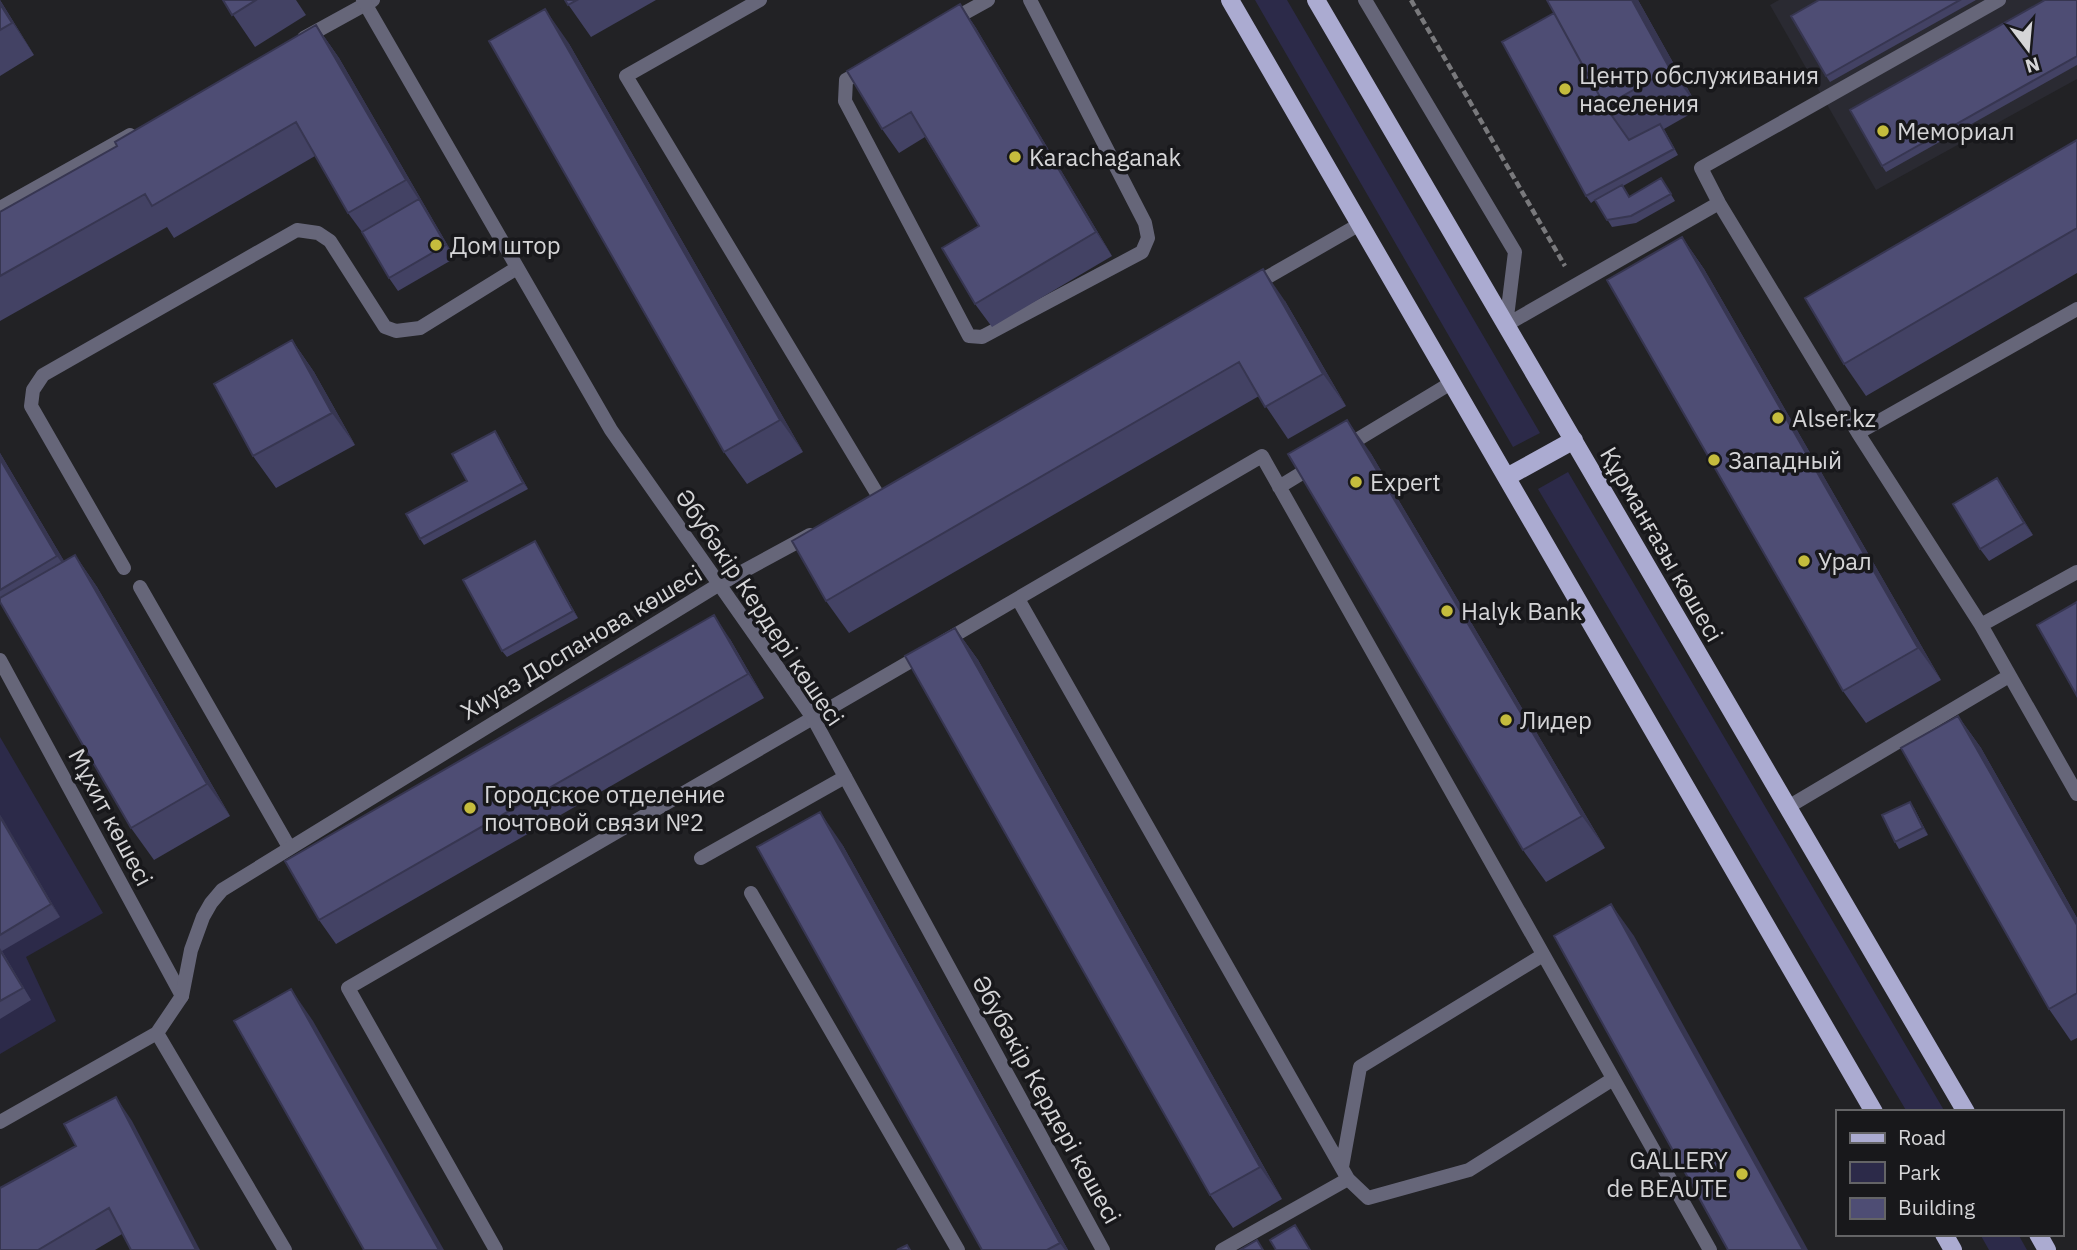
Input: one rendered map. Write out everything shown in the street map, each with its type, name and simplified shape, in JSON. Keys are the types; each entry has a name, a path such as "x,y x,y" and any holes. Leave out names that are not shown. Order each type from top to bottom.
{"main road":[{"path":"1230,0 1873,1110"},
{"name":"Құрманғазы көшесі","path":"1316,0 1965,1110"},
{"path":"1507,477 1574,440"}],"street":[{"path":"760,0 626,76 879,497"},
{"path":"940,27 988,0"},
{"path":"881,60 846,80 845,102 969,336 982,337 1142,252 1148,238 1145,223 1030,0"},
{"path":"1365,0 1515,252 1506,325"},
{"path":"1999,0 1701,168 1719,203 1858,433 1980,625 2077,794"},
{"path":"292,45 367,1"},
{"name":"Әбубәкір Кердері көшесі","path":"367,1 611,430 813,718 1103,1250"},
{"path":"0,208 146,126"},
{"path":"1506,325 1719,203"},
{"path":"1240,292 1360,224"},
{"path":"124,569 31,406 33,390 43,375 297,230 318,233 330,241 385,327 396,331 420,328 517,268"},
{"path":"1858,433 2077,309"},
{"path":"1279,487 1451,383"},
{"path":"496,1250 348,988 1262,457 1710,1250"},
{"name":"Хиуаз Доспанова көшесі","path":"182,996 191,950 203,916 222,890 718,585 822,528"},
{"path":"1980,625 2077,572"},
{"path":"140,587 289,847"},
{"path":"1018,599 1345,1173 1367,1198 1469,1170 1613,1079"},
{"name":"Мұхит көшесі","path":"0,660 182,996"},
{"path":"1788,807 2009,676"},
{"path":"701,858 845,776"},
{"path":"751,893 958,1250"},
{"path":"1222,1250 1345,1173 1360,1067 1543,955"},
{"path":"0,1122 157,1032 182,996"},
{"path":"157,1032 285,1250"}],"path":[{"path":"1411,0 1576,285"}],"shaded area":[{"path":"1779,0 2077,0 2077,79 1876,190 1770,5"}],"green space":[{"path":"1255,0 1287,0 1540,433 1513,447"},
{"path":"1568,472 1944,1110 1906,1110 1538,489"},
{"path":"0,737 103,913 26,957 56,1021 0,1054"},
{"path":"1981,1236 2019,1236 2027,1250 1989,1250"}],"building":[{"path":"223,0 256,0 232,15"},
{"path":"1547,0 1632,0 1670,69 1605,106"},
{"path":"1819,0 1960,0 1826,76 1791,16"},
{"path":"2045,0 2077,0 2077,56 1882,166 1850,110"},
{"path":"0,4 12,23 0,30"},
{"path":"960,4 1096,232 975,304 942,248 979,226 911,112 882,129 847,71"},
{"path":"545,9 780,420 724,452 489,41"},
{"name":"Центр обслуживания наcеления","path":"1554,13 1605,106 1629,140 1660,124 1674,149 1586,196 1502,42"},
{"path":"316,25 406,180 348,213 296,122 152,206 145,194 0,276 0,212 117,146 115,142"},
{"path":"2077,140 2077,228 1844,364 1805,298"},
{"path":"1661,178 1671,194 1631,216 1607,220 1595,200 1622,185 1629,197"},
{"path":"419,199 446,245 389,278 362,232"},
{"path":"1682,237 1918,648 1843,691 1607,280"},
{"path":"1263,269 1323,374 1265,407 1239,362 826,601 792,541"},
{"path":"292,340 332,413 253,456 214,384"},
{"path":"1347,420 1582,816 1523,850 1288,454"},
{"path":"495,431 523,483 420,539 406,514 467,481 452,454"},
{"path":"0,459 57,556 0,590"},
{"path":"1997,478 2024,523 1980,549 1953,504"},
{"path":"535,541 573,611 502,651 463,580"},
{"path":"75,555 207,784 131,828 0,602 0,598"},
{"path":"2077,602 2077,696 2037,625"},
{"path":"714,615 748,674 319,920 285,861"},
{"path":"955,628 1260,1167 1210,1195 905,656"},
{"path":"1958,716 2077,925 2077,993 2049,1009 1901,748"},
{"path":"1910,802 1923,828 1895,842 1882,815"},
{"path":"820,812 1060,1243 1047,1250 982,1250 757,847"},
{"path":"0,817 51,904 0,935"},
{"path":"1611,904 1803,1250 1728,1250 1554,936"},
{"path":"0,950 23,988 0,1001"},
{"path":"291,989 439,1250 364,1250 234,1021"},
{"path":"116,1097 196,1250 131,1250 109,1208 38,1250 0,1250 0,1188 76,1146 64,1124"},
{"path":"1295,1225 1310,1250 1276,1250 1270,1240"},
{"path":"1257,1240 1263,1250 1240,1250"},
{"path":"907,1245 910,1250 897,1250"}],"place":[{"name":"Центр обслуживания наcеления","path":"1565,89"},
{"name":"Мемориал","path":"1883,131"},
{"name":"Karachaganak","path":"1015,157"},
{"name":"Дом штор","path":"436,245"},
{"name":"Alser.kz","path":"1778,418"},
{"name":"Западный","path":"1714,460"},
{"name":"Expert","path":"1356,482"},
{"name":"Урал","path":"1804,561"},
{"name":"Halyk Bank","path":"1447,611"},
{"name":"Лидер","path":"1506,720"},
{"name":"Городское отделение почтовой связи №2","path":"470,808"},
{"name":"GALLERY de BEAUTE","path":"1742,1174"}]}
